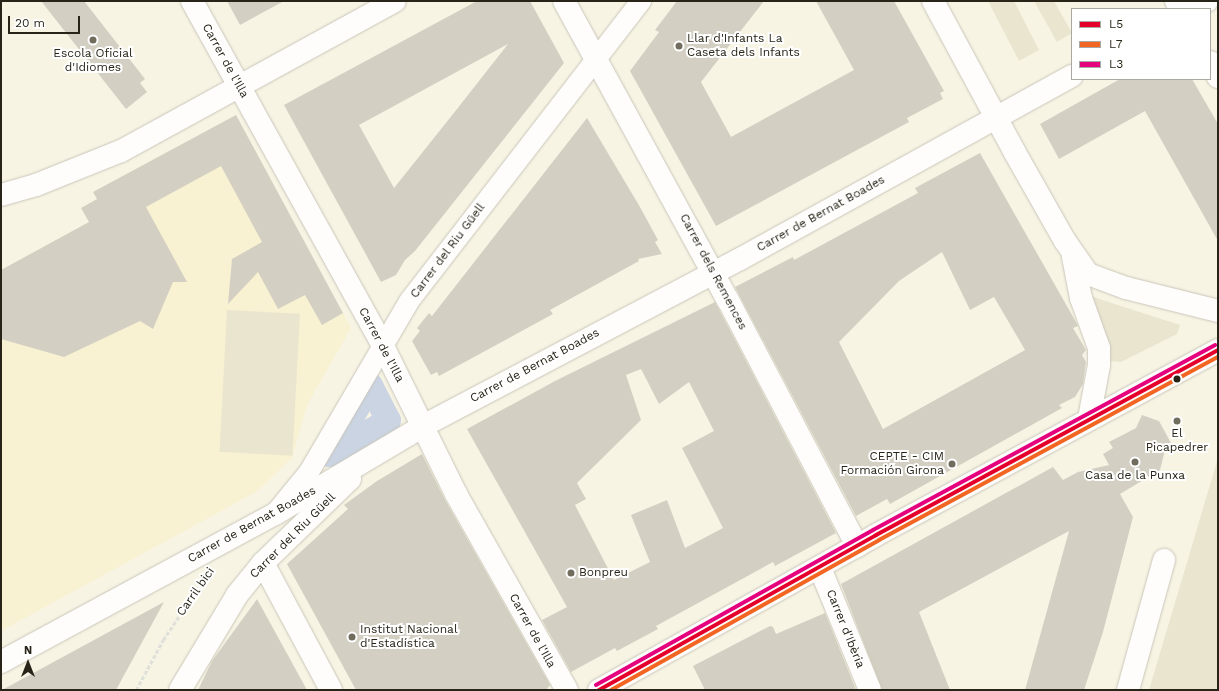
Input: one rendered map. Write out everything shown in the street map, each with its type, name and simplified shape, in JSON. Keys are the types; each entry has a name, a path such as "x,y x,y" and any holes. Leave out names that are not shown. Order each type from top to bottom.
{"street":[{"name":"Carrer de l'Illa","path":"192,1 383,346 456,494 567,690"},
{"path":"1,196 50,180 121,151 395,1"},
{"name":"Carrer dels Remences","path":"564,1 713,272 857,546"},
{"name":"Carrer del Riu Güell","path":"275,514 309,472 410,300 595,58 641,1"},
{"path":"934,1 1071,250 1088,274 1098,280 1218,311"},
{"path":"1195,8 1207,1"},
{"path":"1211,64 1218,77"},
{"name":"Carrer de Bernat Boades","path":"1,662 275,514 423,426 713,272 1071,77"},
{"path":"1071,250 1081,298 1098,348 1098,370 1089,419"},
{"path":"599,690 857,546 1218,350"},
{"name":"Carrer del Riu Güell","path":"180,690 237,595 263,563 378,453"},
{"path":"1128,690 1164,560"},
{"path":"263,563 331,690"},
{"name":"Carrer d'Ibèria","path":"820,568 870,690"}],"path":[{"name":"Carril bici","path":"136,690 163,640 205,578"}],"shaded area":[{"path":"988,1 1014,1 1039,50 1019,61"},
{"path":"1034,1 1054,1 1071,31 1071,34 1057,42"},
{"path":"236,115 351,328 307,405 292,458 256,492 1,631 1,270 89,222 81,208 97,199 93,192"},
{"path":"1093,297 1180,325 1177,334 1121,362 1108,361 1101,321"},
{"path":"227,310 300,314 292,456 220,452"},
{"path":"1218,458 1218,690 1149,690"}],"building":[{"name":"Escola Oficial d'Idiomes","path":"41,1 84,1 145,79 140,83 147,92 126,109"},
{"path":"227,1 284,1 240,25"},
{"path":"477,1 530,1 564,63 415,251 405,260 396,275 381,282 284,105","holes":["508,44 394,188 359,125"]},
{"path":"677,1 764,1 701,82 731,137 854,70 816,1 894,1 944,91 940,93 943,99 907,118 909,122 716,226 630,71 659,32 655,30"},
{"path":"1118,80 1193,80 1218,124 1218,241 1145,111 1059,159 1040,124"},
{"path":"236,115 343,313 322,325 305,295 278,309 258,272 228,304 232,259 262,242 221,166 146,207 187,282 173,282 153,329 140,321 64,357 1,339 1,270 89,222 81,208 97,199 93,192"},
{"path":"587,118 640,207 658,240 655,242 662,254 638,259 639,261 550,310 553,314 439,376 437,372 431,375 412,341 420,331 417,328 429,313 432,316"},
{"path":"980,153 1078,326 1073,328 1086,350 1082,355 1086,362 1083,384 1075,397 1059,405 1062,408 890,504 887,499 856,516 735,287 793,257 794,260 918,193 915,188","holes":["942,252 970,310 994,297 1025,350 883,429 839,342 899,281"]},
{"path":"715,302 836,533 775,566 773,562 656,626 658,629 617,651 615,648 571,672 542,620 567,607 467,429 555,381","holes":["641,369 659,404 689,382 714,431 682,448 723,528 685,548 667,500 631,515 650,562 614,580 575,505 586,499 577,483 641,420 626,375"]},
{"path":"1142,415 1159,421 1171,443 1166,446 1160,470 1120,494 1133,517 1103,632 1084,690 1025,690 1069,531 919,612 950,690 882,690 841,584 1053,467 1063,480 1078,472 1109,465 1103,454 1113,448 1109,442 1136,428"},
{"path":"422,454 445,500 550,685 546,690 356,690 287,564 348,509 344,505 377,481"},
{"path":"257,599 307,690 198,690 212,661"},
{"path":"164,602 116,690 2,690"},
{"path":"825,613 856,690 705,690 693,666 770,626 773,627 776,634"}],"waterway":[{"path":"370,385 388,420 329,454 370,385"}],"transit line":[{"name":"L3","path":"596,685 873,530 1215,345"},
{"name":"L5","path":"599,690 876,535 1218,350"},
{"name":"L7","path":"611,690 879,540 1218,357"}],"place":[{"name":"Escola Oficial d'Idiomes","path":"93,40"},
{"name":"Llar d'Infants La Caseta dels Infants","path":"679,46"},
{"name":"El Picapedrer","path":"1177,421"},
{"name":"Casa de la Punxa","path":"1135,462"},
{"name":"CEPTE - CIM Formación Girona","path":"952,464"},
{"name":"Bonpreu","path":"571,573"},
{"name":"Institut Nacional d'Estadística","path":"352,637"}]}
